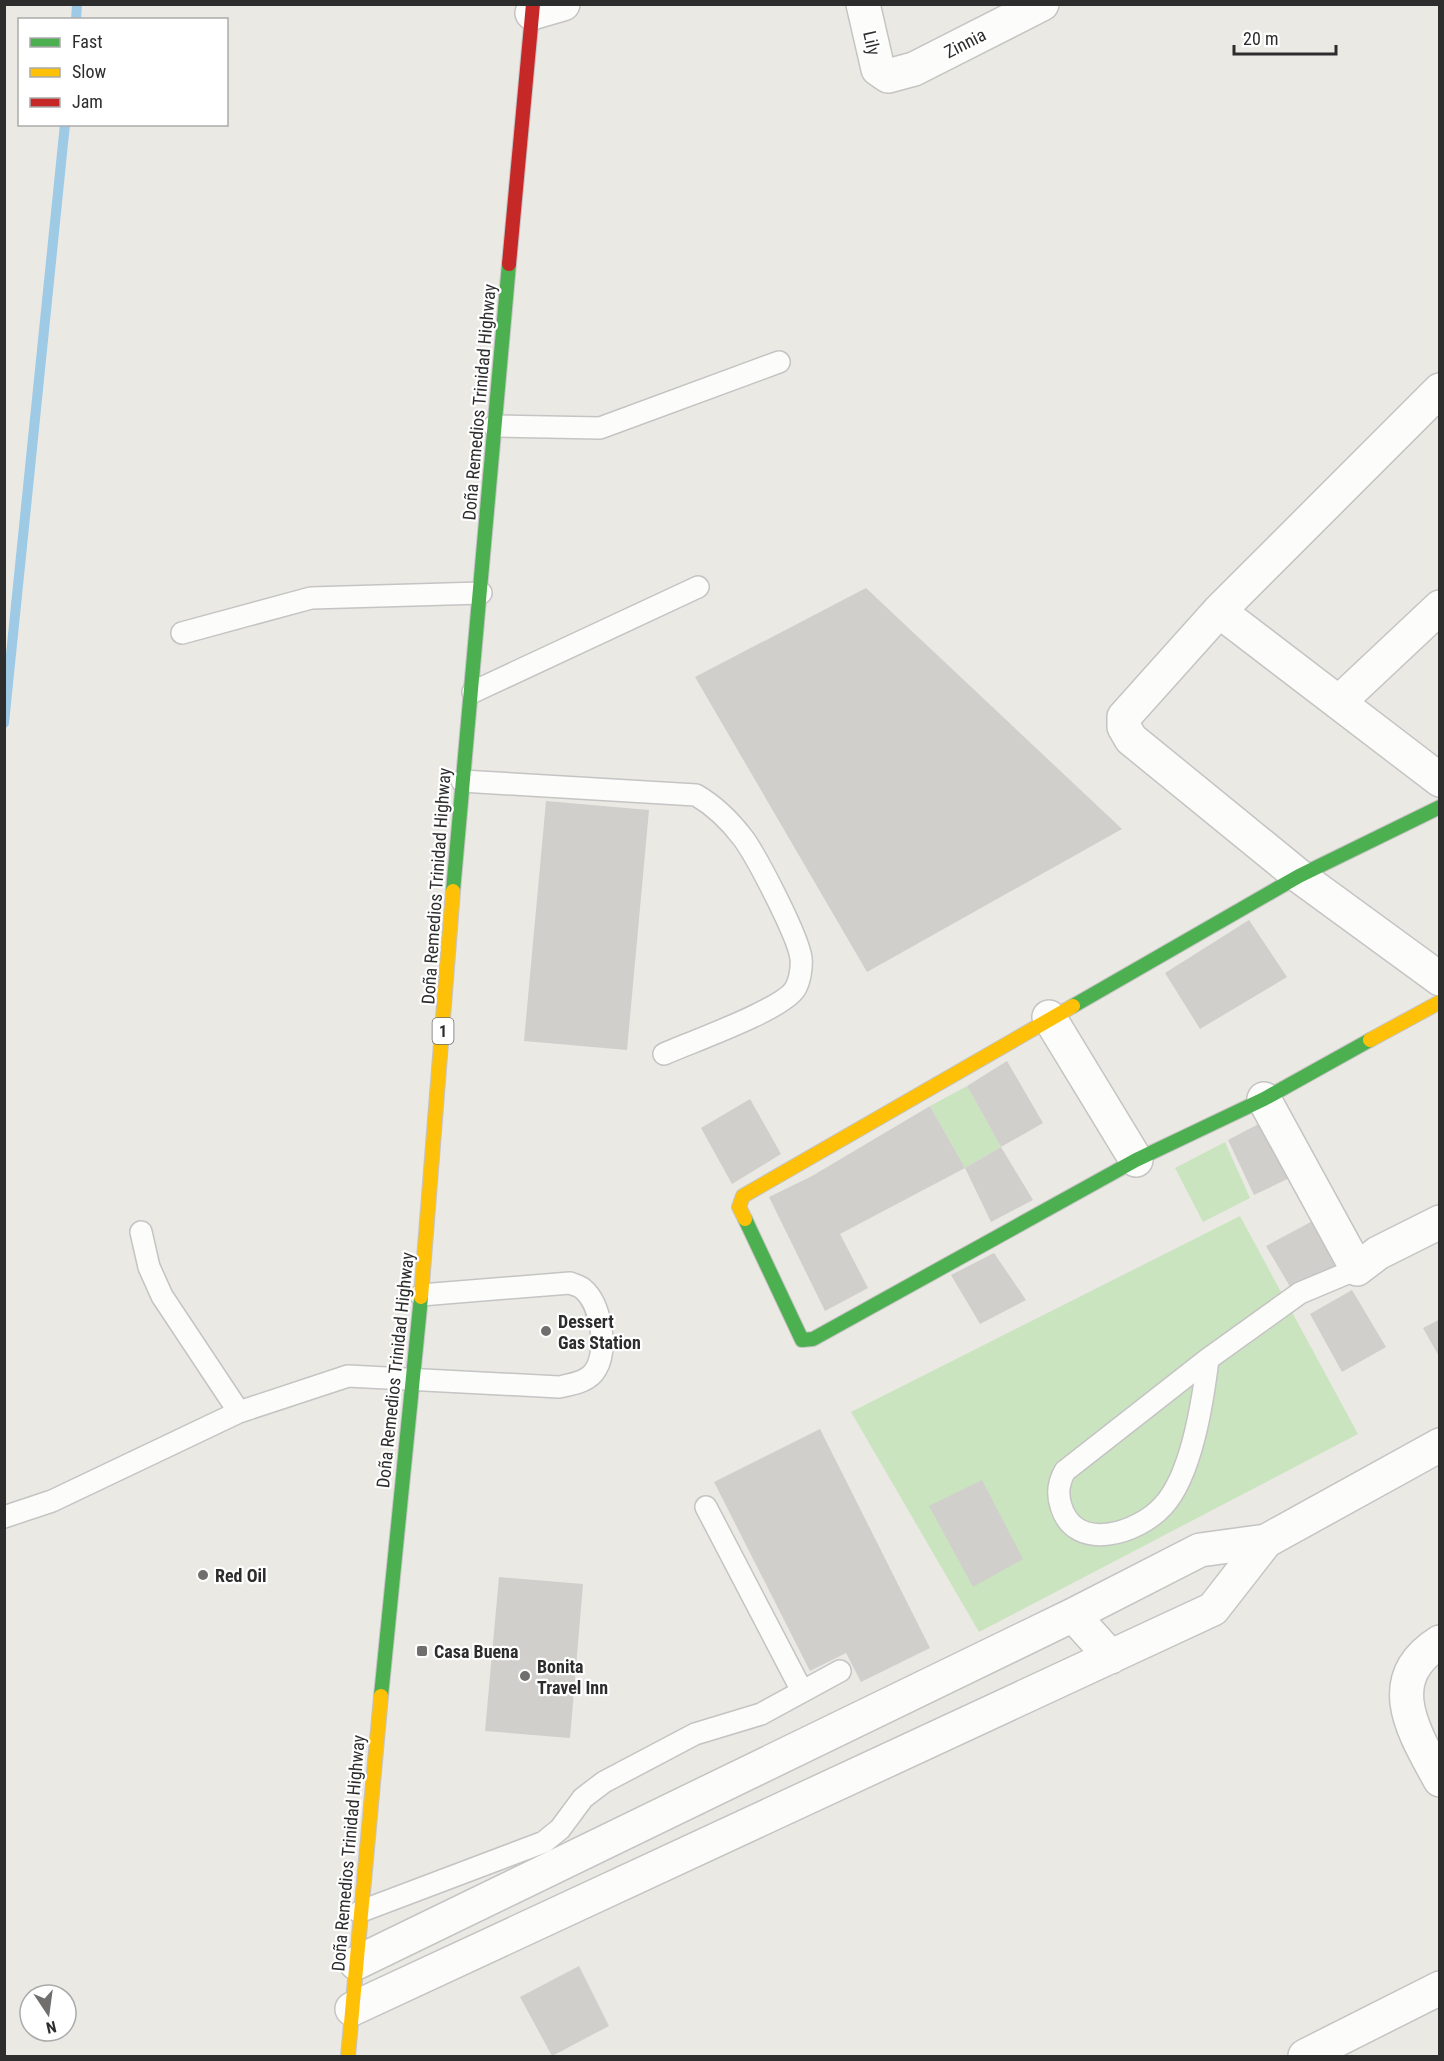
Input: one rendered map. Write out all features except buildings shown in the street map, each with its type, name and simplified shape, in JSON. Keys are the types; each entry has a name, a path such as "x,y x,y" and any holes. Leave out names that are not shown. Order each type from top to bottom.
{"main road":[{"name":"Doña Remedios Trinidad Highway","path":"348,2056 359,1912 421,1295 462,781 473,693 494,426 533,9"},
{"path":"1440,807 1299,876 1049,1017 743,1196 740,1207 742,1215 802,1340 819,1338 1136,1161 1264,1099 1440,1002"}],"street":[{"path":"533,9 563,4"},
{"name":"Lily","path":"863,4 878,69 888,76"},
{"name":"Zinnia","path":"888,76 914,69 1042,4"},
{"path":"1440,390 1219,611 1124,717 1124,727 1131,740 1299,876 1440,979"},
{"path":"1339,702 1440,607"},
{"path":"1219,611 1440,780"},
{"path":"1049,1017 1136,1161"},
{"path":"1264,1099 1357,1269 1378,1253 1440,1222"},
{"path":"356,1963 1073,1615 1200,1550 1266,1541 1440,1445"},
{"path":"352,2009 1213,1609 1266,1541"},
{"path":"1073,1615 1112,1657"},
{"path":"1440,1642 1425,1651 1410,1672 1405,1696 1409,1719 1440,1780"},
{"path":"1305,2056 1440,1988"}],"lane":[{"path":"494,426 600,428 779,362"},
{"path":"473,693 698,587"},
{"path":"182,633 311,598 481,593"},
{"path":"462,781 696,795 722,814 744,839 774,895 801,957 800,976 795,990 770,1008 664,1054"},
{"path":"141,1232 149,1267 162,1296 239,1412"},
{"path":"1208,1359 1205,1383 1186,1463 1163,1506 1141,1523 1117,1533 1101,1536 1083,1532 1071,1524 1064,1516 1058,1496 1059,1486 1065,1472 1208,1359 1300,1293 1357,1269"},
{"path":"4,1517 52,1501 239,1412 348,1376 559,1387 581,1382 596,1371 602,1354 598,1316 591,1299 582,1288 570,1283 421,1295"},
{"path":"706,1507 802,1691"},
{"path":"359,1912 544,1842 560,1829 583,1798 604,1782 695,1734 760,1714 840,1671"}],"green space":[{"path":"967,1086 1001,1147 965,1168 930,1106"},
{"path":"1225,1142 1250,1198 1203,1222 1175,1168"},
{"path":"1240,1216 1358,1434 979,1632 851,1412"}],"waterway":[{"path":"76,18 77,4"},
{"path":"4,723 65,126"}],"traffic: fast":[{"path":"453,891 509,264"},
{"path":"1073,1006 1299,876 1440,807"},
{"path":"745,1219 802,1340 813,1339 1136,1160 1264,1099 1370,1040"},
{"path":"381,1696 421,1297"}],"traffic: slow":[{"path":"421,1297 453,891"},
{"path":"1370,1040 1440,1002"},
{"path":"745,1219 739,1207 743,1196 1073,1006"},
{"path":"348,2056 381,1696"}],"traffic: jam":[{"path":"509,264 533,4"}],"place":[{"name":"Dessert Gas Station","path":"546,1331"},
{"name":"Red Oil","path":"203,1575"},
{"name":"Casa Buena","path":"422,1651"},
{"name":"Bonita Travel Inn","path":"525,1676"}]}
